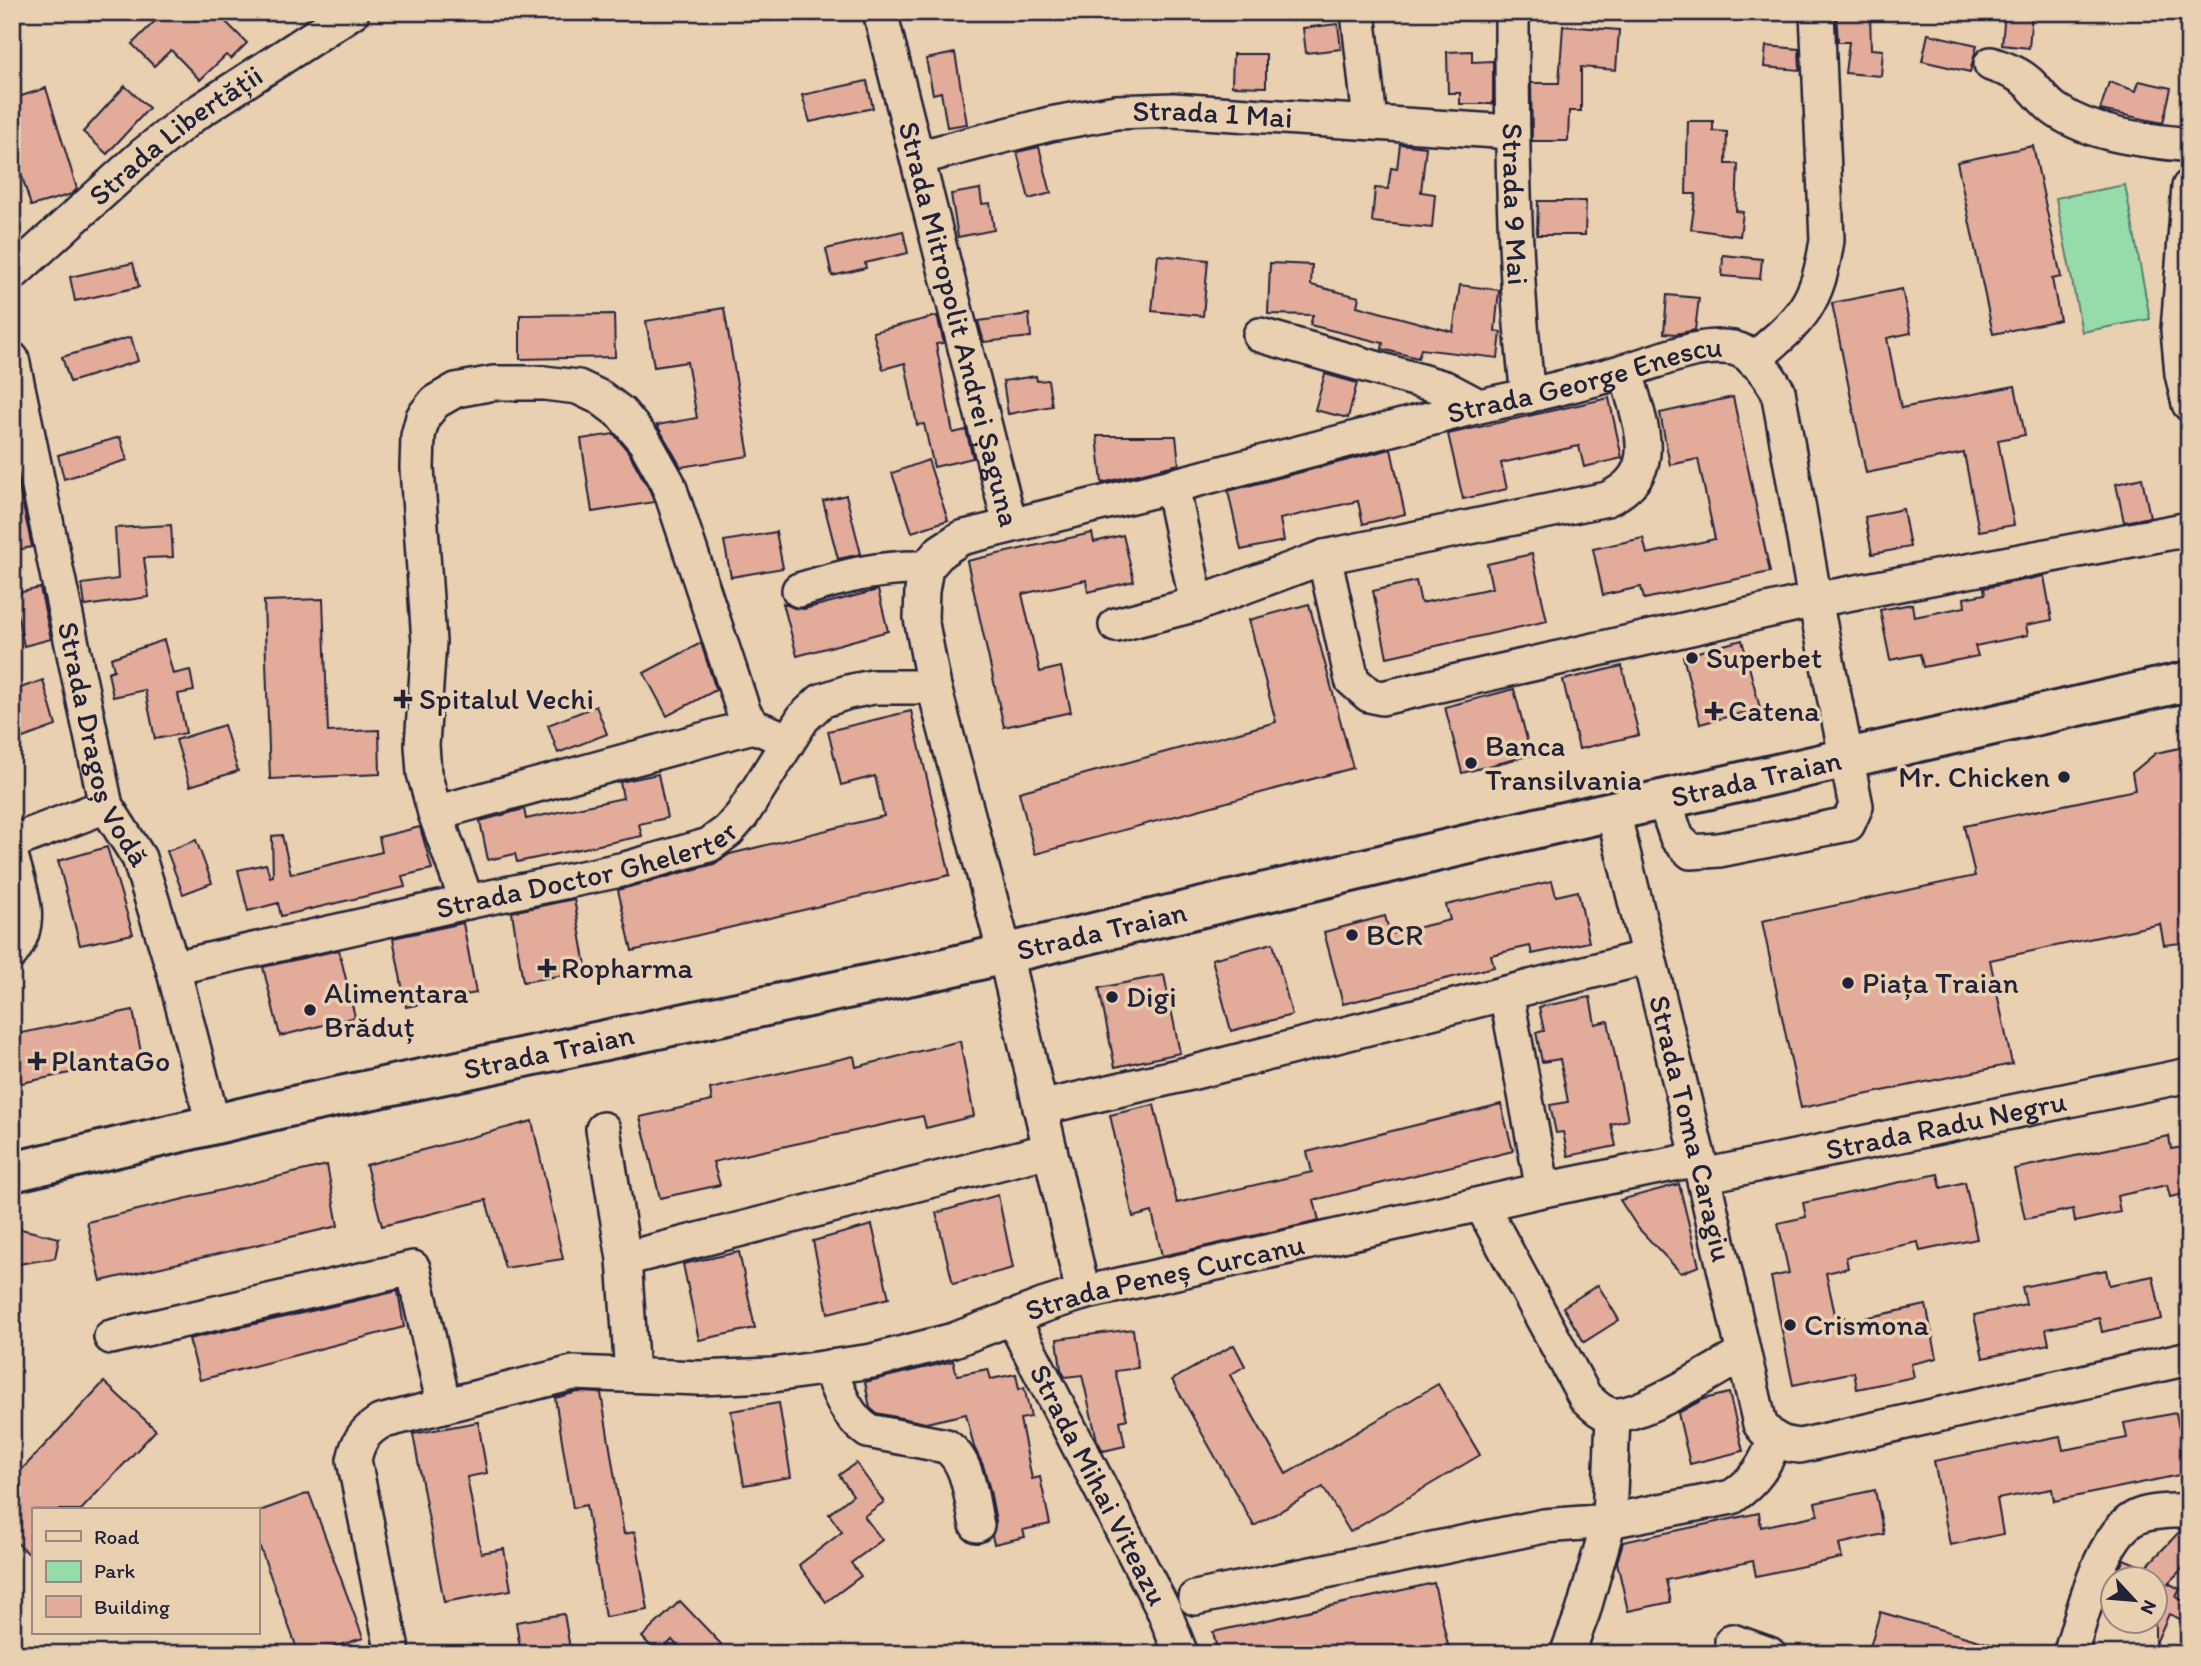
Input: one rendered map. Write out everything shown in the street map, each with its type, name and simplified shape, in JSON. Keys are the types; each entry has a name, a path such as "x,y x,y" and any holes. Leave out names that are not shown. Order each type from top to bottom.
{"main road":[{"name":"Strada Traian","path":"12,1172 213,1124 1005,954 2189,681"}],"street":[{"name":"Strada Libertății","path":"12,274 142,156 192,116 352,12"},
{"name":"Strada Mitropolit Andrei Șaguna","path":"880,12 1010,525 961,538 941,551 926,568"},
{"path":"1358,12 1370,121"},
{"name":"Strada 9 Mai","path":"1512,12 1512,132 1520,333 1528,396"},
{"path":"1754,360 1801,316 1816,292 1823,268 1827,240 1817,12"},
{"path":"1991,64 2013,72 2028,82 2055,110 2071,119 2096,129 2189,145"},
{"name":"Strada 1 Mai","path":"918,158 1050,124 1116,112 1173,110 1512,132"},
{"path":"2189,187 2182,374 2189,404"},
{"path":"1260,335 1445,388 1479,406"},
{"name":"Strada George Enescu","path":"1010,525 1626,371 1674,355 1716,347 1736,349 1754,360 1767,373 1778,391 1815,600 1856,806 1848,824 1719,850 1691,852 1677,838 1664,800"},
{"name":"Strada Dragoș Vodă","path":"12,359 106,806 139,858 173,968 213,1124"},
{"path":"1116,625 1197,604 1324,558 1607,499 1624,492 1642,467 1644,448 1626,371"},
{"path":"467,902 435,813 424,773 422,745 429,642 417,468 418,436 423,417 435,402 456,390 494,383 544,383 578,387 601,398 621,413 645,442 668,483 744,713 753,726 788,740"},
{"path":"1172,486 1197,604"},
{"path":"1324,558 1352,680 1369,695 1382,698 1815,600 2189,529"},
{"path":"799,590 860,572 894,567 926,568 921,618 934,687 1005,954 1083,1293"},
{"name":"Strada Doctor Ghelerter","path":"173,968 625,869 709,845 728,831 741,815 803,718 821,701 873,687 934,687"},
{"path":"435,813 753,726"},
{"path":"12,842 106,806"},
{"name":"Strada Toma Caragiu","path":"1613,812 1760,1424 1774,1440"},
{"path":"12,859 27,917 24,934 12,952"},
{"path":"1040,1108 1191,1073 1648,957"},
{"path":"1506,993 1543,1190"},
{"name":"Strada Radu Negru","path":"1700,1168 2189,1075"},
{"path":"603,1129 624,1259 632,1375"},
{"path":"624,1259 1050,1150"},
{"name":"Strada Peneș Curcanu","path":"393,1654 354,1460 358,1444 366,1431 380,1422 573,1373 699,1378 773,1375 872,1361 954,1340 1083,1293 1543,1190 1700,1168"},
{"path":"1481,1204 1585,1397 1598,1410 1613,1415 1648,1406 1743,1354"},
{"path":"111,1337 413,1268 444,1406"},
{"name":"Strada Mihai Viteazu","path":"1012,1317 1164,1611 1181,1654"},
{"path":"1195,1598 1544,1525 1609,1521 1732,1497 1748,1487 1760,1472 1774,1440 1800,1446 2189,1358"},
{"path":"828,1367 841,1398 858,1424 868,1431 946,1446 953,1451 965,1471 977,1525"},
{"path":"1567,1654 1583,1612 1609,1521 1613,1415"},
{"path":"2070,1654 2100,1563 2111,1541 2125,1524 2136,1516 2189,1510"},
{"path":"1732,1641 1769,1654"}],"green space":[{"path":"2125,185 2150,319 2082,332 2056,198"}],"building":[{"path":"164,12 216,12 247,43 231,59 226,55 200,80 171,50 154,66 132,44"},
{"path":"1836,12 1870,12 1871,49 1883,50 1881,76 1845,73 1849,42 1838,42"},
{"path":"2005,12 2032,12 2029,48 2002,45"},
{"path":"1338,24 1341,49 1306,53 1303,28"},
{"path":"1563,26 1619,30 1616,70 1581,67 1581,111 1569,111 1568,141 1532,141 1531,83 1559,83"},
{"path":"1928,34 1977,45 1970,72 1922,61"},
{"path":"1766,46 1799,49 1800,70 1764,67"},
{"path":"1472,51 1472,62 1493,61 1493,104 1460,104 1460,93 1448,93 1447,52"},
{"path":"955,53 967,124 947,127 941,92 933,94 926,59"},
{"path":"1233,54 1266,54 1266,87 1232,86"},
{"path":"867,81 873,108 810,122 802,95"},
{"path":"2139,81 2171,88 2163,123 2100,110 2109,82 2136,91"},
{"path":"125,86 149,108 107,154 83,132"},
{"path":"46,88 77,189 72,194 31,206 12,143 12,99"},
{"path":"1688,121 1713,121 1713,131 1727,132 1726,164 1738,164 1736,211 1743,212 1740,236 1691,229 1696,194 1686,194"},
{"path":"1400,144 1426,147 1421,192 1435,194 1432,228 1372,222 1375,188 1388,189 1391,168 1397,169"},
{"path":"2033,146 2061,277 2052,279 2060,320 1993,334 1957,162"},
{"path":"1039,147 1051,193 1029,199 1017,152"},
{"path":"980,189 982,204 990,203 994,230 958,237 951,194"},
{"path":"1538,201 1586,201 1585,235 1537,235"},
{"path":"903,231 908,253 865,263 866,268 832,276 826,249"},
{"path":"1158,255 1208,260 1203,316 1152,311"},
{"path":"1723,255 1762,259 1760,279 1722,276"},
{"path":"133,263 139,287 75,301 70,277"},
{"path":"1270,263 1312,265 1311,285 1359,297 1357,306 1453,332 1460,285 1499,290 1495,331 1501,332 1498,358 1421,349 1418,358 1382,349 1383,343 1310,325 1313,315 1268,314"},
{"path":"1902,289 1911,333 1887,338 1901,408 2015,386 2025,435 1998,440 2014,525 1979,531 1964,453 1866,473 1832,303"},
{"path":"1667,295 1699,298 1695,330 1676,334 1664,333"},
{"path":"724,308 749,456 681,467 657,425 697,418 687,362 654,367 646,321"},
{"path":"614,314 615,357 520,359 520,315"},
{"path":"1029,314 1031,337 984,342 978,321"},
{"path":"937,316 944,343 936,344 953,433 966,430 973,458 934,467 924,424 917,425 905,363 883,369 873,332"},
{"path":"131,337 138,361 70,382 62,357"},
{"path":"1325,374 1357,383 1348,418 1315,410"},
{"path":"1036,376 1037,381 1048,380 1052,406 1008,414 1003,381"},
{"path":"1733,397 1770,572 1644,599 1641,587 1603,595 1593,549 1643,538 1647,554 1715,539 1698,459 1670,465 1660,413"},
{"path":"1609,398 1622,458 1584,467 1579,446 1501,463 1507,489 1463,499 1448,434"},
{"path":"614,434 629,453 654,502 592,512 581,439"},
{"path":"1097,436 1176,436 1179,464 1102,483"},
{"path":"120,437 127,460 64,479 58,455"},
{"path":"1391,449 1405,514 1363,524 1358,501 1280,519 1284,541 1241,550 1228,491"},
{"path":"928,460 948,520 912,532 892,473"},
{"path":"2142,478 2150,517 2124,522 2116,484"},
{"path":"18,483 32,547 12,551 12,484"},
{"path":"846,495 861,554 838,559 823,501"},
{"path":"1903,509 1910,547 1872,554 1865,517"},
{"path":"171,525 173,557 144,558 149,597 85,606 82,584 118,579 115,528"},
{"path":"776,532 783,568 731,577 724,541"},
{"path":"1092,533 1094,542 1123,535 1134,581 1088,592 1086,580 1022,594 1040,672 1061,667 1071,712 1004,727 967,561"},
{"path":"1532,554 1547,621 1387,657 1373,591 1416,581 1421,603 1492,588 1487,564"},
{"path":"2044,576 2052,620 2026,625 2028,635 1975,646 1978,656 1923,667 1920,654 1890,660 1880,610 1912,604 1914,617 1965,607 1964,598 1985,594 1984,588"},
{"path":"40,588 51,639 24,646 13,594"},
{"path":"878,590 888,631 797,656 783,603 804,609"},
{"path":"323,599 328,732 379,730 380,774 270,779 264,601"},
{"path":"1309,604 1353,768 1035,854 1019,792 1276,722 1249,620"},
{"path":"164,640 173,674 190,670 194,691 178,694 186,733 155,739 145,690 113,697 108,672 114,670 111,658"},
{"path":"1742,640 1760,708 1700,724 1683,656"},
{"path":"701,643 716,690 667,716 644,673"},
{"path":"1622,666 1639,735 1579,749 1563,680"},
{"path":"43,680 56,726 12,742 12,691"},
{"path":"1514,689 1531,755 1462,773 1445,707"},
{"path":"596,706 607,734 558,753 548,725"},
{"path":"911,711 950,875 632,951 618,890 714,864 730,854 884,816 875,776 841,785 828,731"},
{"path":"224,725 238,771 190,786 176,740"},
{"path":"2189,746 2189,942 2164,945 2160,924 1990,960 2012,1064 1801,1108 1762,921 1975,876 1964,826 2135,790 2132,773 2156,753"},
{"path":"658,774 667,818 639,824 642,836 517,862 515,854 488,860 480,821 524,809 526,819 623,798 620,782"},
{"path":"420,827 432,869 402,876 405,887 281,916 278,903 248,911 238,870 266,864 270,877 273,876 272,836 282,835 291,874 382,852 379,837"},
{"path":"196,840 212,883 183,894 167,851"},
{"path":"107,847 133,934 80,945 58,861"},
{"path":"1552,881 1556,896 1578,891 1589,942 1532,954 1530,946 1491,955 1494,967 1343,1004 1324,932 1385,916 1390,934 1450,920 1446,905"},
{"path":"574,899 587,971 523,982 512,912"},
{"path":"463,923 476,993 406,1007 393,938"},
{"path":"1273,943 1292,1015 1231,1031 1212,959"},
{"path":"339,950 355,1017 280,1036 263,967"},
{"path":"1164,975 1180,1053 1115,1067 1099,988"},
{"path":"1590,997 1595,1024 1608,1021 1628,1120 1611,1124 1616,1146 1568,1156 1563,1132 1556,1133 1550,1105 1568,1102 1560,1059 1542,1062 1536,1032 1544,1031 1539,1007"},
{"path":"133,1010 142,1058 12,1085 12,1035"},
{"path":"960,1041 974,1116 926,1128 923,1116 713,1162 720,1185 660,1198 640,1117 712,1101 710,1089 854,1056 856,1067"},
{"path":"1501,1104 1513,1151 1314,1200 1319,1221 1162,1256 1152,1212 1133,1217 1110,1115 1154,1105 1177,1203 1312,1172 1307,1152"},
{"path":"532,1121 563,1259 505,1268 486,1200 382,1226 366,1165"},
{"path":"2169,1136 2171,1149 2189,1146 2189,1193 2170,1197 2167,1185 2117,1196 2120,1212 2075,1222 2073,1209 2025,1219 2014,1169"},
{"path":"327,1165 338,1226 101,1281 87,1222"},
{"path":"1938,1174 1941,1188 1965,1182 1977,1239 1920,1251 1918,1242 1846,1257 1848,1268 1826,1273 1836,1319 1845,1317 1846,1322 1926,1305 1937,1358 1911,1364 1914,1377 1857,1389 1854,1372 1793,1385 1771,1277 1789,1273 1778,1223 1806,1217 1803,1203"},
{"path":"1679,1184 1699,1266 1681,1273 1638,1228 1620,1200"},
{"path":"998,1195 1013,1268 953,1284 936,1213"},
{"path":"872,1225 889,1298 828,1313 813,1241"},
{"path":"12,1227 59,1238 55,1258 12,1265"},
{"path":"739,1252 755,1328 699,1340 683,1264"},
{"path":"2106,1270 2109,1285 2153,1276 2162,1319 2102,1332 2099,1318 2046,1329 2049,1344 1983,1358 1974,1315 2026,1304 2022,1287"},
{"path":"1598,1285 1619,1320 1584,1342 1563,1307"},
{"path":"398,1291 404,1327 200,1380 189,1339"},
{"path":"1133,1329 1138,1368 1115,1371 1127,1419 1120,1421 1125,1446 1103,1451 1097,1440 1082,1375 1065,1377 1061,1369 1057,1339"},
{"path":"1234,1345 1245,1366 1230,1375 1286,1474 1438,1384 1480,1455 1350,1532 1323,1487 1254,1526 1172,1380"},
{"path":"953,1361 957,1375 988,1369 991,1379 1016,1374 1019,1389 1024,1387 1031,1417 1020,1419 1032,1479 1040,1477 1050,1524 1023,1530 1025,1537 994,1544 992,1536 996,1521 990,1490 983,1465 974,1447 966,1414 926,1423 876,1413 870,1408 865,1382"},
{"path":"104,1382 156,1430 83,1508 32,1508 32,1557 12,1538 12,1480"},
{"path":"578,1392 601,1393 624,1534 635,1532 648,1610 605,1617 586,1505 573,1508 555,1398"},
{"path":"1729,1393 1743,1451 1690,1464 1678,1413 1704,1399"},
{"path":"779,1403 791,1477 744,1485 731,1411"},
{"path":"2176,1413 2179,1429 2189,1427 2189,1473 2054,1501 2052,1489 1997,1499 2003,1534 1950,1545 1934,1461 2060,1436 2063,1450 2127,1438 2124,1423"},
{"path":"478,1422 487,1473 467,1477 481,1553 504,1549 511,1590 444,1602 413,1434"},
{"path":"856,1463 884,1502 864,1516 882,1540 851,1563 861,1576 826,1602 799,1565 842,1532 829,1514 853,1495 839,1475"},
{"path":"1875,1490 1884,1534 1839,1544 1842,1558 1756,1576 1753,1561 1666,1580 1671,1602 1628,1611 1617,1562 1623,1542 1759,1513 1761,1527 1818,1515 1815,1503"},
{"path":"309,1493 363,1638 311,1654 299,1654 259,1544 259,1511"},
{"path":"2189,1529 2189,1562 2170,1581 2170,1564 2149,1564 2181,1530"},
{"path":"2124,1559 2136,1564 2122,1564"},
{"path":"1434,1583 1450,1654 1406,1654 1404,1644 1360,1654 1338,1654 1336,1647 1307,1654 1218,1654 1213,1632"},
{"path":"2170,1584 2180,1589 2176,1597 2189,1604 2189,1623 2170,1614"},
{"path":"680,1601 721,1644 712,1654 685,1654 672,1640 658,1654 642,1637"},
{"path":"1880,1612 2004,1648 2003,1654 1868,1654"},
{"path":"564,1614 571,1654 521,1654 516,1622"}],"place":[{"name":"Superbet","path":"1692,658"},
{"name":"Spitalul Vechi","path":"403,699"},
{"name":"Catena","path":"1714,711"},
{"name":"Banca Transilvania","path":"1471,763"},
{"name":"Mr. Chicken","path":"2064,777"},
{"name":"BCR","path":"1352,935"},
{"name":"Ropharma","path":"547,968"},
{"name":"Piața Traian","path":"1848,983"},
{"name":"Digi","path":"1112,997"},
{"name":"Alimentara Brăduț","path":"310,1010"},
{"name":"PlantaGo","path":"37,1061"},
{"name":"Crismona","path":"1790,1325"}]}
